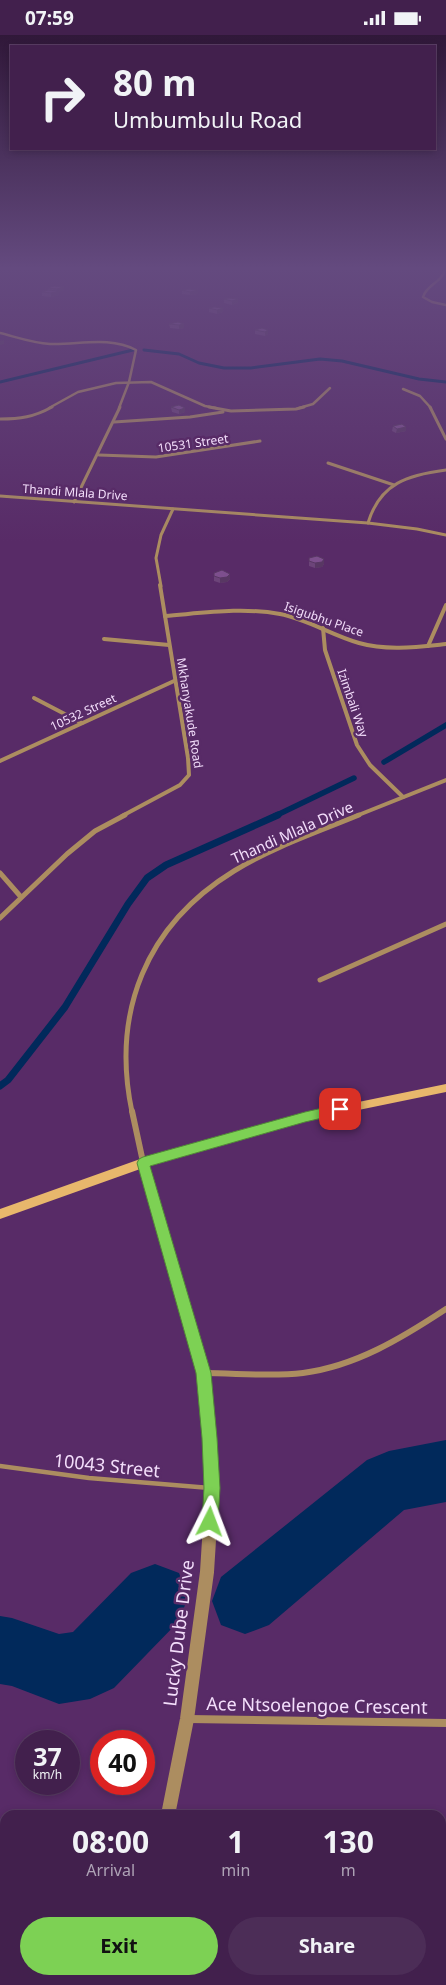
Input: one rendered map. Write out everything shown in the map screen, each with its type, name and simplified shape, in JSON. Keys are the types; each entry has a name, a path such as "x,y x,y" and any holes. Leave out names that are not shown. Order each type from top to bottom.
{"main road":[{"path":"0,1214 143,1163 305,1117 446,1088"}],"street":[{"path":"74,502 114,422 135,360"},
{"path":"0,419 29,418 44,412 78,392 108,384 146,381 156,383 205,406 231,411"},
{"path":"114,422 190,417 231,411 296,409 313,404 330,388"},
{"path":"403,389 424,397 446,439"},
{"name":"10531 Street","path":"99,455 156,457 260,441"},
{"path":"328,463 394,485"},
{"path":"368,523 373,503 384,490 416,475 446,469"},
{"name":"Thandi Mlala Drive","path":"0,496 368,523 417,529 446,535"},
{"name":"Mkhanyakude Road","path":"0,918 95,831 187,779 190,775 156,558 160,535 173,509"},
{"path":"428,646 446,605"},
{"name":"Isigubhu Place","path":"165,616 267,612 297,618 358,643 376,647 388,648 446,644"},
{"name":"Izimbali Way","path":"324,628 325,649 357,745 370,765 402,797"},
{"path":"104,639 169,645"},
{"name":"10532 Street","path":"0,761 174,681"},
{"path":"34,698 82,723"},
{"name":"Thandi Mlala Drive","path":"143,1163 128,1089 125,1050 131,1006 138,979 170,924 190,903 233,871 267,853 446,780"},
{"path":"0,873 22,897"},
{"path":"320,981 446,924"},
{"name":"Lucky Dube Drive","path":"143,1163 203,1373 210,1438 212,1488 207,1572 186,1719 169,1810"},
{"path":"203,1373 319,1371 383,1348 412,1332 446,1309"},
{"name":"Ace Ntsoelengoe Crescent","path":"186,1719 446,1723"}],"lane":[{"name":"10043 Street","path":"0,1466 89,1478 212,1488"}],"building":[{"path":"179,405 185,408 179,410 171,407"},
{"path":"402,424 406,427 397,429 393,426"},
{"path":"317,556 324,559 322,562 315,563 309,561 309,558"},
{"path":"222,570 230,574 227,577 220,578 214,576 214,573"}],"waterway":[{"path":"0,382 91,360"},
{"path":"192,360 224,368 251,368 312,360"},
{"path":"331,360 419,379 446,382"},
{"path":"384,762 446,725"},
{"path":"275,816 354,778"},
{"path":"0,1086 8,1080 65,1007 128,904 147,878 166,865 278,815"},
{"path":"245,1601 389,1482 446,1471"},
{"path":"0,1650 12,1652 59,1669 90,1664 155,1597"}],"route":[{"path":"210,1522 212,1488 210,1438 203,1373 143,1163 305,1117 340,1109"}]}
